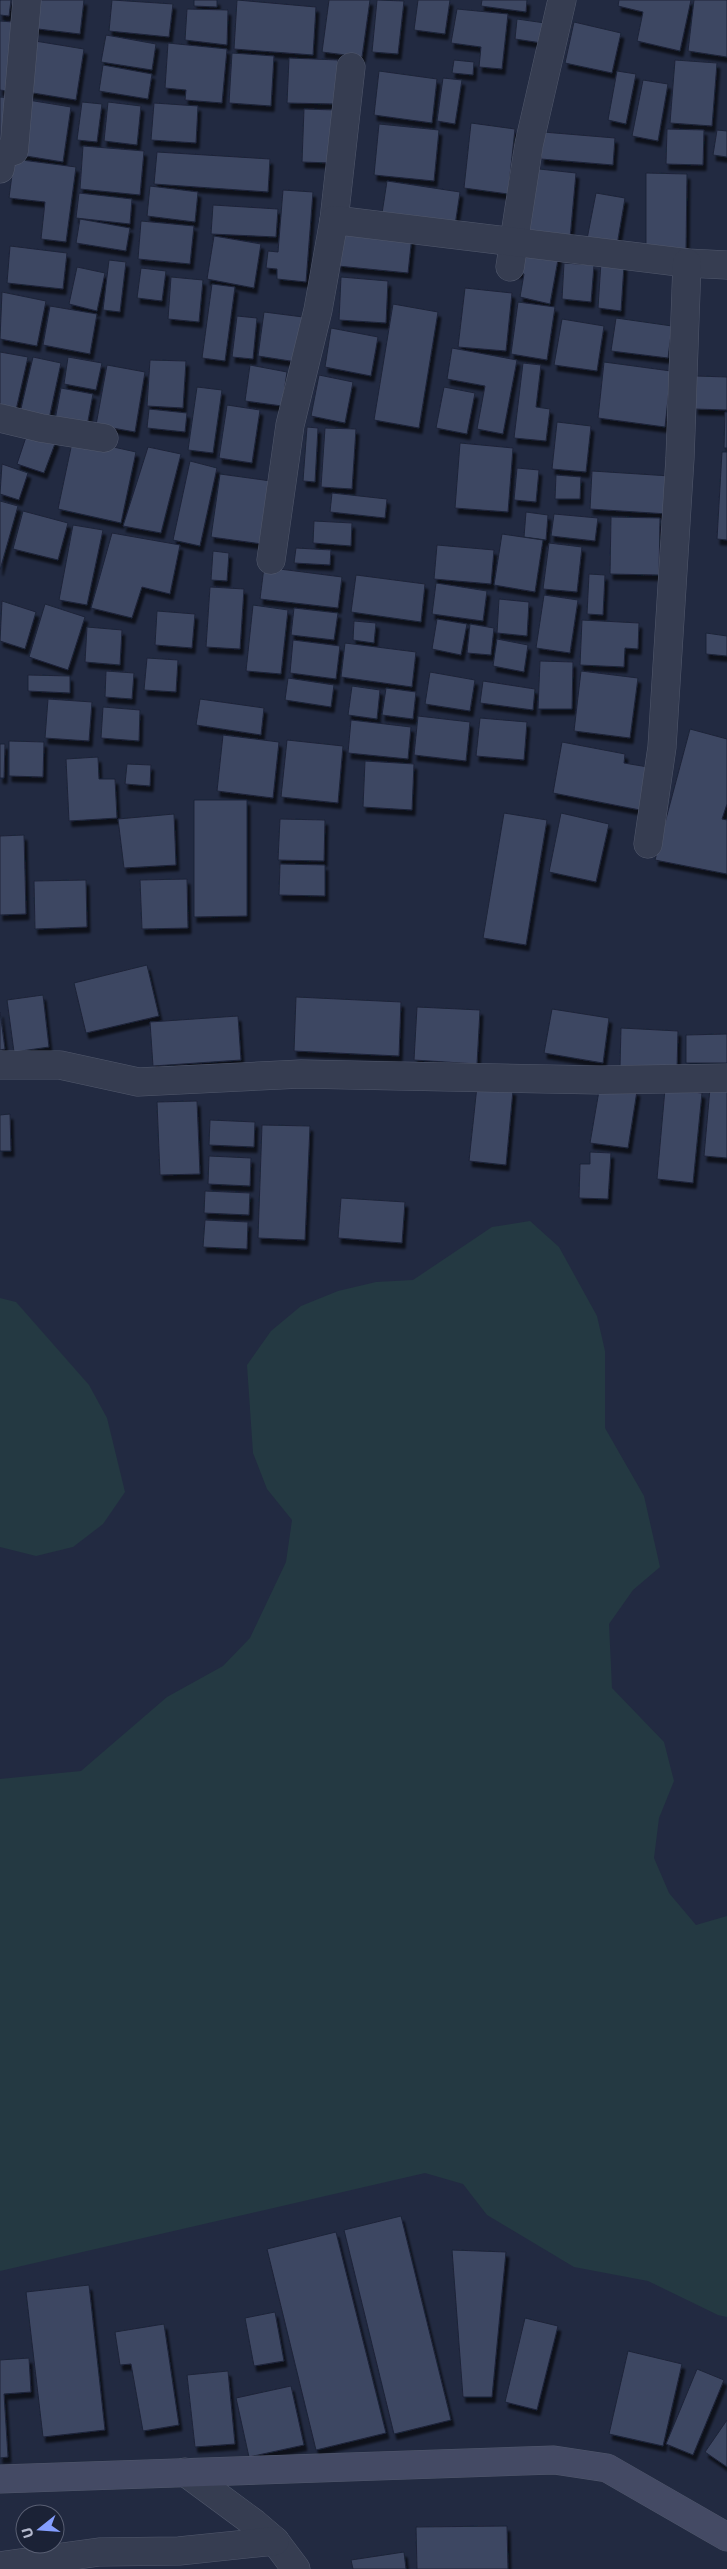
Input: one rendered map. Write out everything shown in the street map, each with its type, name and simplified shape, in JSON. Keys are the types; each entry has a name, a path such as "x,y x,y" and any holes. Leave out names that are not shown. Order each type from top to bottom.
{"main road":[{"path":"0,2478 554,2460 607,2468 727,2537"}],"street":[{"path":"0,169 3,153 14,151 27,0"},
{"path":"512,254 529,144 562,0"},
{"path":"271,560 290,425 318,310 334,220 351,67"},
{"path":"334,220 512,254 727,265"},
{"path":"648,844 662,746 680,458 687,263"},
{"path":"0,418 41,428 104,438"},
{"path":"0,1065 60,1065 138,1082 301,1074 600,1080 727,1078"},
{"path":"184,2472 254,2523 275,2541 296,2569"},
{"path":"0,2566 99,2552 179,2551 275,2541"}],"shaded area":[{"path":"530,1221 559,1247 597,1316 605,1351 605,1428 644,1496 660,1567 633,1590 609,1624 612,1688 664,1742 674,1781 659,1818 654,1858 669,1893 696,1925 727,1916 727,2317 718,2315 648,2281 574,2267 487,2215 463,2184 425,2173 0,2271 0,1779 81,1771 167,1697 223,1666 250,1638 286,1562 292,1520 267,1489 253,1453 247,1365 271,1331 301,1306 338,1291 376,1282 413,1280 492,1227"},
{"path":"0,1298 16,1302 89,1385 107,1418 125,1492 103,1524 73,1547 36,1556 0,1547"}],"building":[{"path":"0,0 11,0 9,16 0,15"},
{"path":"33,0 84,0 80,34 30,28"},
{"path":"112,0 173,4 169,37 109,31"},
{"path":"194,0 217,0 217,7 194,6"},
{"path":"237,0 316,7 313,55 234,49"},
{"path":"329,0 370,0 362,57 322,52"},
{"path":"377,0 404,1 398,54 372,52"},
{"path":"418,0 450,0 445,34 414,30"},
{"path":"482,0 527,0 526,12 481,6"},
{"path":"619,0 691,0 680,51 637,41 643,12 618,6"},
{"path":"694,0 727,0 727,57 688,51"},
{"path":"187,9 228,10 227,45 185,40"},
{"path":"457,9 508,14 502,69 479,67 481,47 451,43"},
{"path":"517,19 545,23 542,43 515,39"},
{"path":"0,21 13,22 7,91 0,90"},
{"path":"574,22 621,33 612,73 565,63"},
{"path":"106,35 156,44 152,70 101,62"},
{"path":"35,41 84,49 76,100 27,92"},
{"path":"168,43 227,49 222,103 185,100 186,90 165,88"},
{"path":"232,53 274,56 271,106 229,103"},
{"path":"289,58 338,60 336,104 287,103"},
{"path":"454,60 474,62 473,75 452,73"},
{"path":"675,60 717,63 712,126 670,123"},
{"path":"103,65 152,74 148,99 99,91"},
{"path":"379,71 437,79 432,123 374,115"},
{"path":"617,71 636,74 626,124 608,120"},
{"path":"443,78 462,80 455,124 437,121"},
{"path":"643,80 668,84 658,141 632,136"},
{"path":"0,97 12,98 0,144"},
{"path":"28,100 71,107 63,162 20,155"},
{"path":"82,102 102,104 97,142 77,140"},
{"path":"108,102 141,106 137,145 104,141"},
{"path":"154,103 198,106 196,143 151,140"},
{"path":"304,109 335,110 332,163 302,162"},
{"path":"471,123 515,129 508,194 464,188"},
{"path":"379,124 439,130 434,181 374,175"},
{"path":"667,129 704,130 703,165 666,164"},
{"path":"717,130 727,131 727,157 713,155"},
{"path":"543,132 615,138 613,165 541,159"},
{"path":"83,146 144,151 140,195 80,189"},
{"path":"157,152 270,159 268,192 154,184"},
{"path":"14,159 76,167 66,242 41,239 45,202 9,198"},
{"path":"530,168 576,173 570,238 524,233"},
{"path":"646,173 687,174 686,249 646,249"},
{"path":"387,181 460,192 454,232 381,220"},
{"path":"150,186 198,192 195,222 147,216"},
{"path":"283,190 313,192 306,282 277,279 277,269 266,268 268,251 278,252"},
{"path":"79,193 132,199 130,224 76,218"},
{"path":"596,193 625,198 617,245 587,239"},
{"path":"213,205 278,209 276,237 211,234"},
{"path":"80,219 130,228 126,251 76,243"},
{"path":"141,221 194,226 190,264 138,259"},
{"path":"342,229 412,236 408,273 338,266"},
{"path":"214,236 261,244 254,288 207,279"},
{"path":"519,245 559,254 550,304 520,297 524,274 514,272"},
{"path":"10,246 67,253 63,289 7,283"},
{"path":"109,260 126,262 120,312 103,310"},
{"path":"601,262 624,265 621,311 598,308"},
{"path":"564,263 594,265 591,302 562,299"},
{"path":"77,267 105,273 97,311 69,304"},
{"path":"141,268 166,271 162,301 137,298"},
{"path":"171,277 203,280 199,322 168,319"},
{"path":"341,277 388,281 386,323 339,320"},
{"path":"212,284 235,287 225,361 202,358"},
{"path":"465,288 512,293 506,351 458,347"},
{"path":"2,292 46,301 37,346 0,339"},
{"path":"518,302 555,307 547,360 511,354"},
{"path":"393,304 438,312 419,428 374,420"},
{"path":"50,306 97,314 90,354 43,345"},
{"path":"264,312 303,317 297,362 258,356"},
{"path":"237,316 257,318 253,359 232,357"},
{"path":"616,318 672,326 668,358 611,351"},
{"path":"562,319 604,326 597,371 554,365"},
{"path":"331,328 378,337 371,376 325,367"},
{"path":"452,348 517,360 503,434 477,429 485,386 447,379"},
{"path":"0,352 28,357 16,410 0,406"},
{"path":"33,357 61,363 49,419 20,413"},
{"path":"68,357 102,363 96,390 64,384"},
{"path":"150,360 186,361 183,408 147,406"},
{"path":"604,362 671,371 665,427 598,418"},
{"path":"523,363 541,365 536,407 550,409 546,441 514,438"},
{"path":"107,365 145,372 135,432 96,425"},
{"path":"250,365 287,372 282,406 245,401"},
{"path":"319,375 353,382 345,423 311,416"},
{"path":"696,376 727,377 727,410 695,409"},
{"path":"197,387 222,390 213,453 188,450"},
{"path":"444,387 475,393 467,434 436,428"},
{"path":"61,388 93,394 87,426 55,420"},
{"path":"227,405 260,410 252,463 219,458"},
{"path":"149,409 187,413 185,432 147,428"},
{"path":"725,412 727,412 727,448 724,448"},
{"path":"557,422 591,426 586,472 552,469"},
{"path":"307,427 318,428 315,482 303,481"},
{"path":"325,428 356,429 352,489 321,487"},
{"path":"28,431 56,441 44,473 17,464"},
{"path":"73,438 136,452 121,523 58,509"},
{"path":"460,443 513,448 508,512 455,508"},
{"path":"148,447 181,454 161,533 123,526"},
{"path":"722,452 727,452 727,540 717,539"},
{"path":"190,461 217,468 200,546 173,540"},
{"path":"2,464 28,473 19,500 0,494"},
{"path":"517,468 539,470 536,502 514,500"},
{"path":"592,471 670,476 668,514 590,509"},
{"path":"220,474 271,481 262,544 211,537"},
{"path":"556,475 581,477 580,499 555,499"},
{"path":"332,493 387,499 385,518 330,512"},
{"path":"0,501 18,506 0,570"},
{"path":"23,511 68,523 58,560 13,549"},
{"path":"526,512 548,515 546,540 524,537"},
{"path":"554,514 598,518 595,541 551,536"},
{"path":"611,517 660,518 659,575 610,574"},
{"path":"314,521 352,523 351,546 313,543"},
{"path":"73,525 103,530 87,605 59,600"},
{"path":"112,533 180,545 170,594 142,587 132,618 91,608"},
{"path":"502,534 543,540 535,592 494,585"},
{"path":"549,543 582,547 577,592 543,589"},
{"path":"437,545 494,550 491,584 434,579"},
{"path":"296,548 331,550 330,565 294,563"},
{"path":"213,551 229,553 227,581 211,580"},
{"path":"264,567 342,577 338,608 260,599"},
{"path":"589,574 605,575 603,615 587,614"},
{"path":"356,575 425,584 421,622 351,612"},
{"path":"436,583 487,591 483,621 432,614"},
{"path":"210,587 244,589 240,649 206,647"},
{"path":"544,595 578,600 570,653 536,648"},
{"path":"499,599 529,602 527,636 497,633"},
{"path":"2,601 36,612 25,649 0,641"},
{"path":"45,604 85,617 68,670 29,657"},
{"path":"253,605 288,610 281,674 246,671"},
{"path":"294,608 338,613 334,640 291,635"},
{"path":"157,611 195,614 192,648 155,645"},
{"path":"437,619 467,624 461,655 432,649"},
{"path":"582,620 639,623 638,649 625,648 624,667 580,665"},
{"path":"354,621 376,623 374,643 353,640"},
{"path":"470,624 494,628 491,655 467,653"},
{"path":"87,627 122,630 120,665 85,662"},
{"path":"706,633 727,636 727,656 706,654"},
{"path":"497,639 528,645 524,672 493,666"},
{"path":"293,640 340,646 336,679 290,673"},
{"path":"345,643 416,652 412,687 341,677"},
{"path":"147,658 178,660 176,692 144,690"},
{"path":"540,661 573,662 572,709 538,709"},
{"path":"106,671 134,673 132,699 105,697"},
{"path":"581,671 638,678 630,738 574,731"},
{"path":"430,672 475,680 470,711 425,704"},
{"path":"28,675 70,676 70,693 28,691"},
{"path":"288,678 334,685 331,707 285,700"},
{"path":"483,681 535,689 533,710 480,703"},
{"path":"352,686 380,690 377,719 348,715"},
{"path":"386,688 416,692 413,719 382,715"},
{"path":"48,699 92,702 89,741 45,738"},
{"path":"200,699 264,708 261,735 196,725"},
{"path":"103,707 140,710 139,741 101,738"},
{"path":"418,716 470,722 466,761 414,755"},
{"path":"480,718 527,722 524,760 476,756"},
{"path":"351,720 411,727 408,759 348,753"},
{"path":"690,729 727,739 727,804 722,819 727,820 727,874 655,860"},
{"path":"223,735 279,742 273,798 217,791"},
{"path":"287,740 343,746 338,803 281,797"},
{"path":"9,741 44,742 43,777 9,776"},
{"path":"562,742 625,754 624,763 648,767 640,810 553,793"},
{"path":"0,744 5,744 4,778 0,778"},
{"path":"98,757 99,779 115,779 117,818 69,821 66,759"},
{"path":"365,761 414,764 412,810 363,807"},
{"path":"127,764 151,765 150,786 125,784"},
{"path":"194,800 247,800 247,916 194,917"},
{"path":"504,813 547,820 526,945 483,938"},
{"path":"561,813 609,824 596,882 549,872"},
{"path":"174,814 176,865 124,868 118,819"},
{"path":"280,819 325,820 324,861 278,860"},
{"path":"24,835 26,914 0,915 0,836"},
{"path":"280,864 325,865 325,896 279,895"},
{"path":"187,879 188,928 142,929 140,880"},
{"path":"86,880 87,927 35,929 34,881"},
{"path":"147,965 159,1016 86,1033 74,983"},
{"path":"43,995 49,1047 14,1052 7,1000"},
{"path":"296,997 401,1002 399,1056 294,1051"},
{"path":"417,1007 480,1010 477,1064 414,1060"},
{"path":"552,1009 609,1018 603,1063 544,1053"},
{"path":"0,1012 5,1049 0,1050"},
{"path":"238,1016 241,1060 153,1066 150,1022"},
{"path":"621,1028 678,1031 677,1068 620,1067"},
{"path":"727,1034 727,1063 686,1063 686,1035"},
{"path":"600,1085 637,1091 628,1148 590,1143"},
{"path":"477,1086 513,1090 506,1165 469,1161"},
{"path":"710,1088 727,1090 727,1158 704,1156"},
{"path":"665,1089 702,1093 693,1183 657,1179"},
{"path":"197,1101 200,1174 160,1175 157,1102"},
{"path":"10,1114 11,1151 0,1151 0,1115"},
{"path":"210,1120 255,1122 254,1147 209,1145"},
{"path":"262,1125 310,1126 305,1240 258,1238"},
{"path":"590,1152 611,1153 608,1199 579,1198 580,1164 590,1164"},
{"path":"209,1156 251,1158 250,1186 208,1184"},
{"path":"205,1191 250,1193 249,1215 204,1213"},
{"path":"341,1198 405,1202 402,1243 338,1238"},
{"path":"205,1220 248,1222 247,1249 203,1247"},
{"path":"401,2216 451,2420 394,2434 344,2230"},
{"path":"336,2232 386,2433 316,2450 267,2249"},
{"path":"452,2250 506,2252 492,2397 463,2397"},
{"path":"89,2285 105,2430 43,2437 26,2292"},
{"path":"275,2312 284,2361 254,2366 245,2318"},
{"path":"525,2318 558,2326 537,2410 505,2402"},
{"path":"164,2324 179,2425 143,2431 131,2364 120,2365 115,2332"},
{"path":"628,2351 682,2364 663,2446 609,2434"},
{"path":"29,2358 31,2392 4,2394 8,2457 0,2458 0,2360"},
{"path":"697,2369 724,2380 693,2455 666,2444"},
{"path":"228,2371 235,2444 195,2447 187,2375"},
{"path":"291,2386 304,2445 249,2457 236,2398"},
{"path":"727,2420 727,2467 705,2452"},
{"path":"507,2526 508,2569 417,2569 416,2527"},
{"path":"404,2552 406,2569 353,2569 351,2560"}]}
